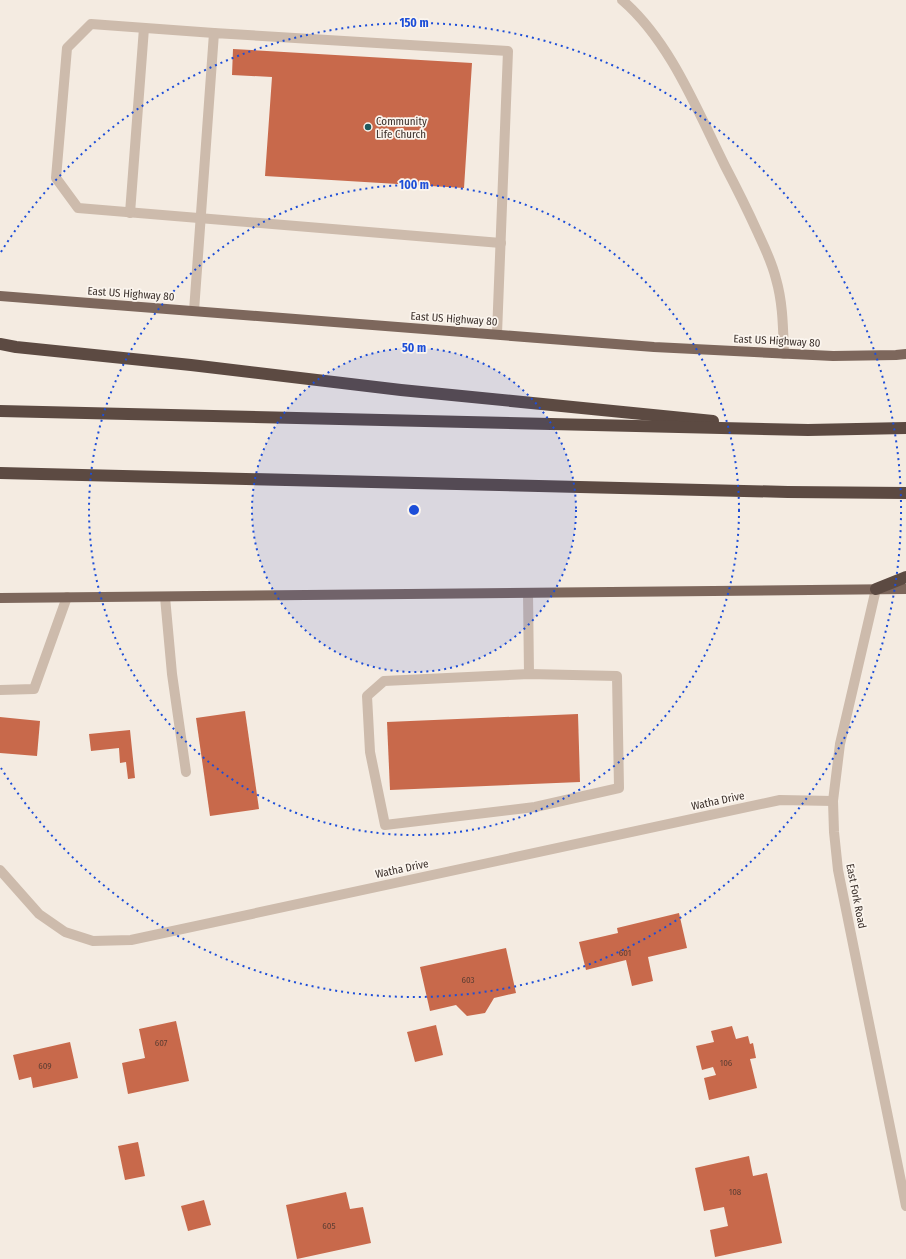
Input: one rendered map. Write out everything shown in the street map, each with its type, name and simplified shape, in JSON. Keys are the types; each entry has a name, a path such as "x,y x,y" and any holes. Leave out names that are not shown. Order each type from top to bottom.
{"highway":[{"path":"0,344 401,390 808,430"},
{"path":"0,411 808,430 906,428"},
{"path":"0,473 788,492 906,493"},
{"path":"876,589 906,576"}],"main road":[{"name":"East US Highway 80","path":"0,296 654,346 833,356 906,354"},
{"path":"0,598 906,589"}],"street":[{"path":"622,0 637,12 660,41 687,90 761,239 776,277 781,302 784,354"},
{"path":"497,334 501,242 508,51 91,24 67,48 56,178 78,208 501,242"},
{"path":"130,213 144,28"},
{"path":"194,311 214,33"},
{"name":"East Fork Road","path":"876,589 840,744 833,801 834,832 838,870 906,1206"},
{"path":"528,593 529,674"},
{"path":"165,597 172,674 186,772"},
{"path":"0,690 34,689 67,598"},
{"path":"529,674 617,676 619,788 535,807 385,825 370,752 368,696 384,681 529,674"},
{"name":"Watha Drive","path":"0,870 39,914 66,932 93,941 132,940 780,800 833,801"}],"building":[{"name":"Community Life Church","path":"233,49 472,63 464,188 265,176 272,77 232,75"},
{"path":"245,711 259,809 210,816 196,718"},
{"path":"578,714 580,782 390,790 387,722"},
{"path":"0,717 40,721 37,756 0,753"},
{"path":"130,730 135,778 128,779 126,762 120,763 119,748 91,751 89,734"},
{"path":"679,913 687,948 648,957 653,981 632,986 626,960 586,970 579,942 618,933 617,928"},
{"path":"506,948 516,993 494,998 485,1013 467,1016 456,1005 430,1011 420,967"},
{"path":"176,1021 189,1081 128,1094 122,1063 145,1058 139,1029"},
{"path":"436,1025 443,1055 415,1062 407,1032"},
{"path":"732,1026 736,1039 748,1036 750,1044 753,1043 756,1058 750,1059 757,1088 709,1100 704,1078 716,1075 713,1067 702,1070 696,1046 714,1042 711,1031"},
{"path":"70,1042 78,1078 33,1088 31,1077 19,1080 13,1055"},
{"path":"138,1142 145,1176 125,1180 118,1146"},
{"path":"749,1156 753,1176 767,1173 782,1243 715,1257 710,1230 728,1226 724,1207 704,1211 695,1168"},
{"path":"346,1192 350,1209 363,1207 371,1243 297,1259 286,1205"},
{"path":"204,1200 211,1225 188,1231 181,1206"}],"place":[{"name":"Community Life Church","path":"368,127"}]}
